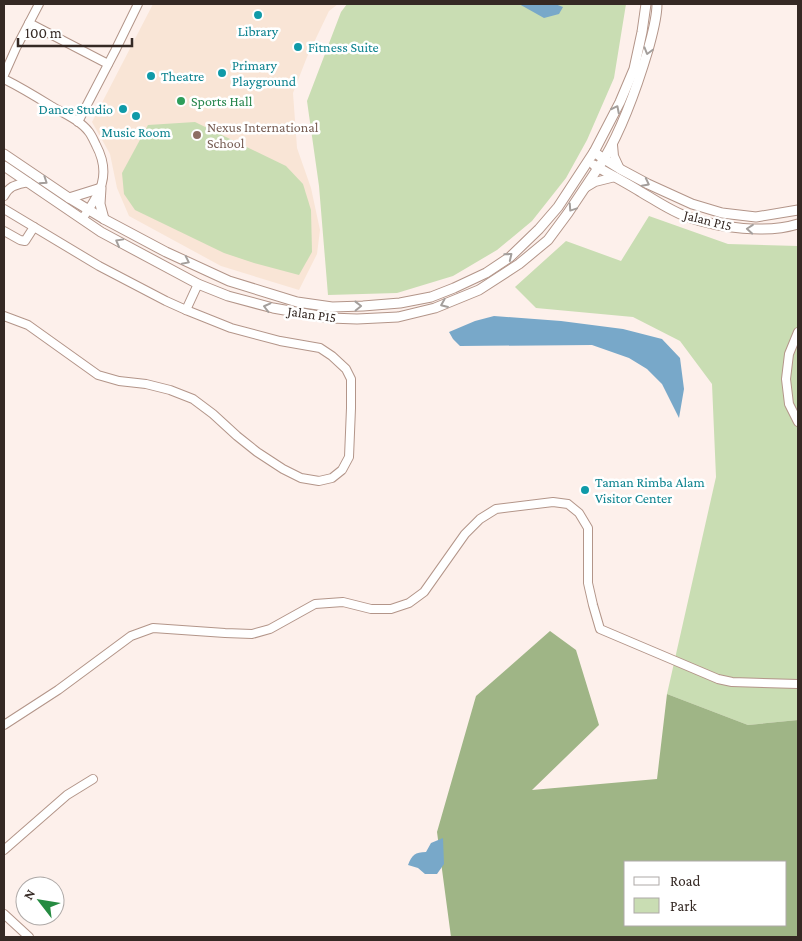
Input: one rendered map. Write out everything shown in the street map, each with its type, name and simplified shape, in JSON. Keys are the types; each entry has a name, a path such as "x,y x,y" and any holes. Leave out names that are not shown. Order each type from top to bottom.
{"street":[{"path":"4,75 39,4"},
{"path":"78,122 138,4"},
{"path":"598,167 612,144 640,78 653,33 657,6 646,6"},
{"name":"Jalan P15","path":"4,154 104,219 175,256 229,281 298,302 332,306 400,303 431,297 486,273 510,257 539,229 558,207 594,152 620,102 634,69 646,6"},
{"path":"29,23 108,64"},
{"path":"4,79 18,85 78,122 89,131 103,162 104,175 100,204 104,219"},
{"path":"585,188 618,173 612,144"},
{"name":"Jalan P15","path":"594,152 618,173 656,200 687,217 756,230 788,227 798,224"},
{"name":"Jalan P15","path":"588,161 598,167 648,184 692,204 722,214 756,217 798,210"},
{"name":"Jalan P15","path":"4,166 101,232 198,284 228,296 273,308 330,318 357,319 398,317 435,308 479,290 519,264 548,240 598,167"},
{"path":"4,196 12,186 28,182"},
{"path":"69,198 101,188"},
{"path":"82,219 101,188"},
{"path":"4,209 99,266 186,310 240,330 280,341 320,348 332,356 346,369 351,379 352,408 349,457 342,470 332,478 320,481 301,478 257,452 213,414 192,399 170,390 146,384 119,381 98,375 28,325 4,316"},
{"path":"4,231 25,241 34,227"},
{"path":"186,310 198,284"},
{"path":"330,318 332,306"},
{"path":"798,332 789,354 786,379 789,404 798,422"},
{"path":"4,725 58,690 131,636 153,628 252,634 270,629 315,604 344,602 371,609 391,609 409,603 424,592 465,534 480,519 496,509 553,502 568,504 579,513 588,528 588,583 600,629 718,679 732,682 798,684"},
{"path":"4,850 67,796 93,779"},
{"path":"4,914 28,937"}],"shaded area":[{"name":"Nexus International School","path":"153,4 338,4 329,11 307,57 293,93 297,148 311,188 320,230 317,254 299,290 221,266 129,216 117,188 110,154 92,122"}],"green space":[{"path":"347,4 626,4 614,78 587,140 566,178 532,221 497,250 453,276 397,293 328,295 319,186 307,101 341,12"},
{"path":"195,122 286,166 303,184 311,210 312,252 299,275 224,253 135,210 124,194 122,173 148,125"},
{"path":"649,216 728,244 798,246 798,720 748,725 667,694 716,477 712,384 680,341 633,317 536,308 515,287 566,241 621,261"},
{"path":"550,631 576,650 599,725 532,790 657,779 667,694 748,725 798,720 798,937 451,937 437,832 476,696"}],"water":[{"path":"519,4 555,4 563,7 559,14 544,18"},
{"path":"494,316 561,321 623,329 662,339 680,358 684,389 679,418 662,384 647,369 629,358 592,345 460,346 449,332 475,321"},
{"path":"443,838 444,864 437,874 425,874 418,868 408,865 414,855 426,852 431,843"}],"place":[{"name":"Library","path":"258,15"},
{"name":"Fitness Suite","path":"298,47"},
{"name":"Primary Playground","path":"222,73"},
{"name":"Theatre","path":"151,76"},
{"name":"Sports Hall","path":"181,101"},
{"name":"Dance Studio","path":"123,109"},
{"name":"Music Room","path":"136,116"},
{"name":"Nexus International School","path":"197,135"},
{"name":"Taman Rimba Alam Visitor Center","path":"585,490"}]}
